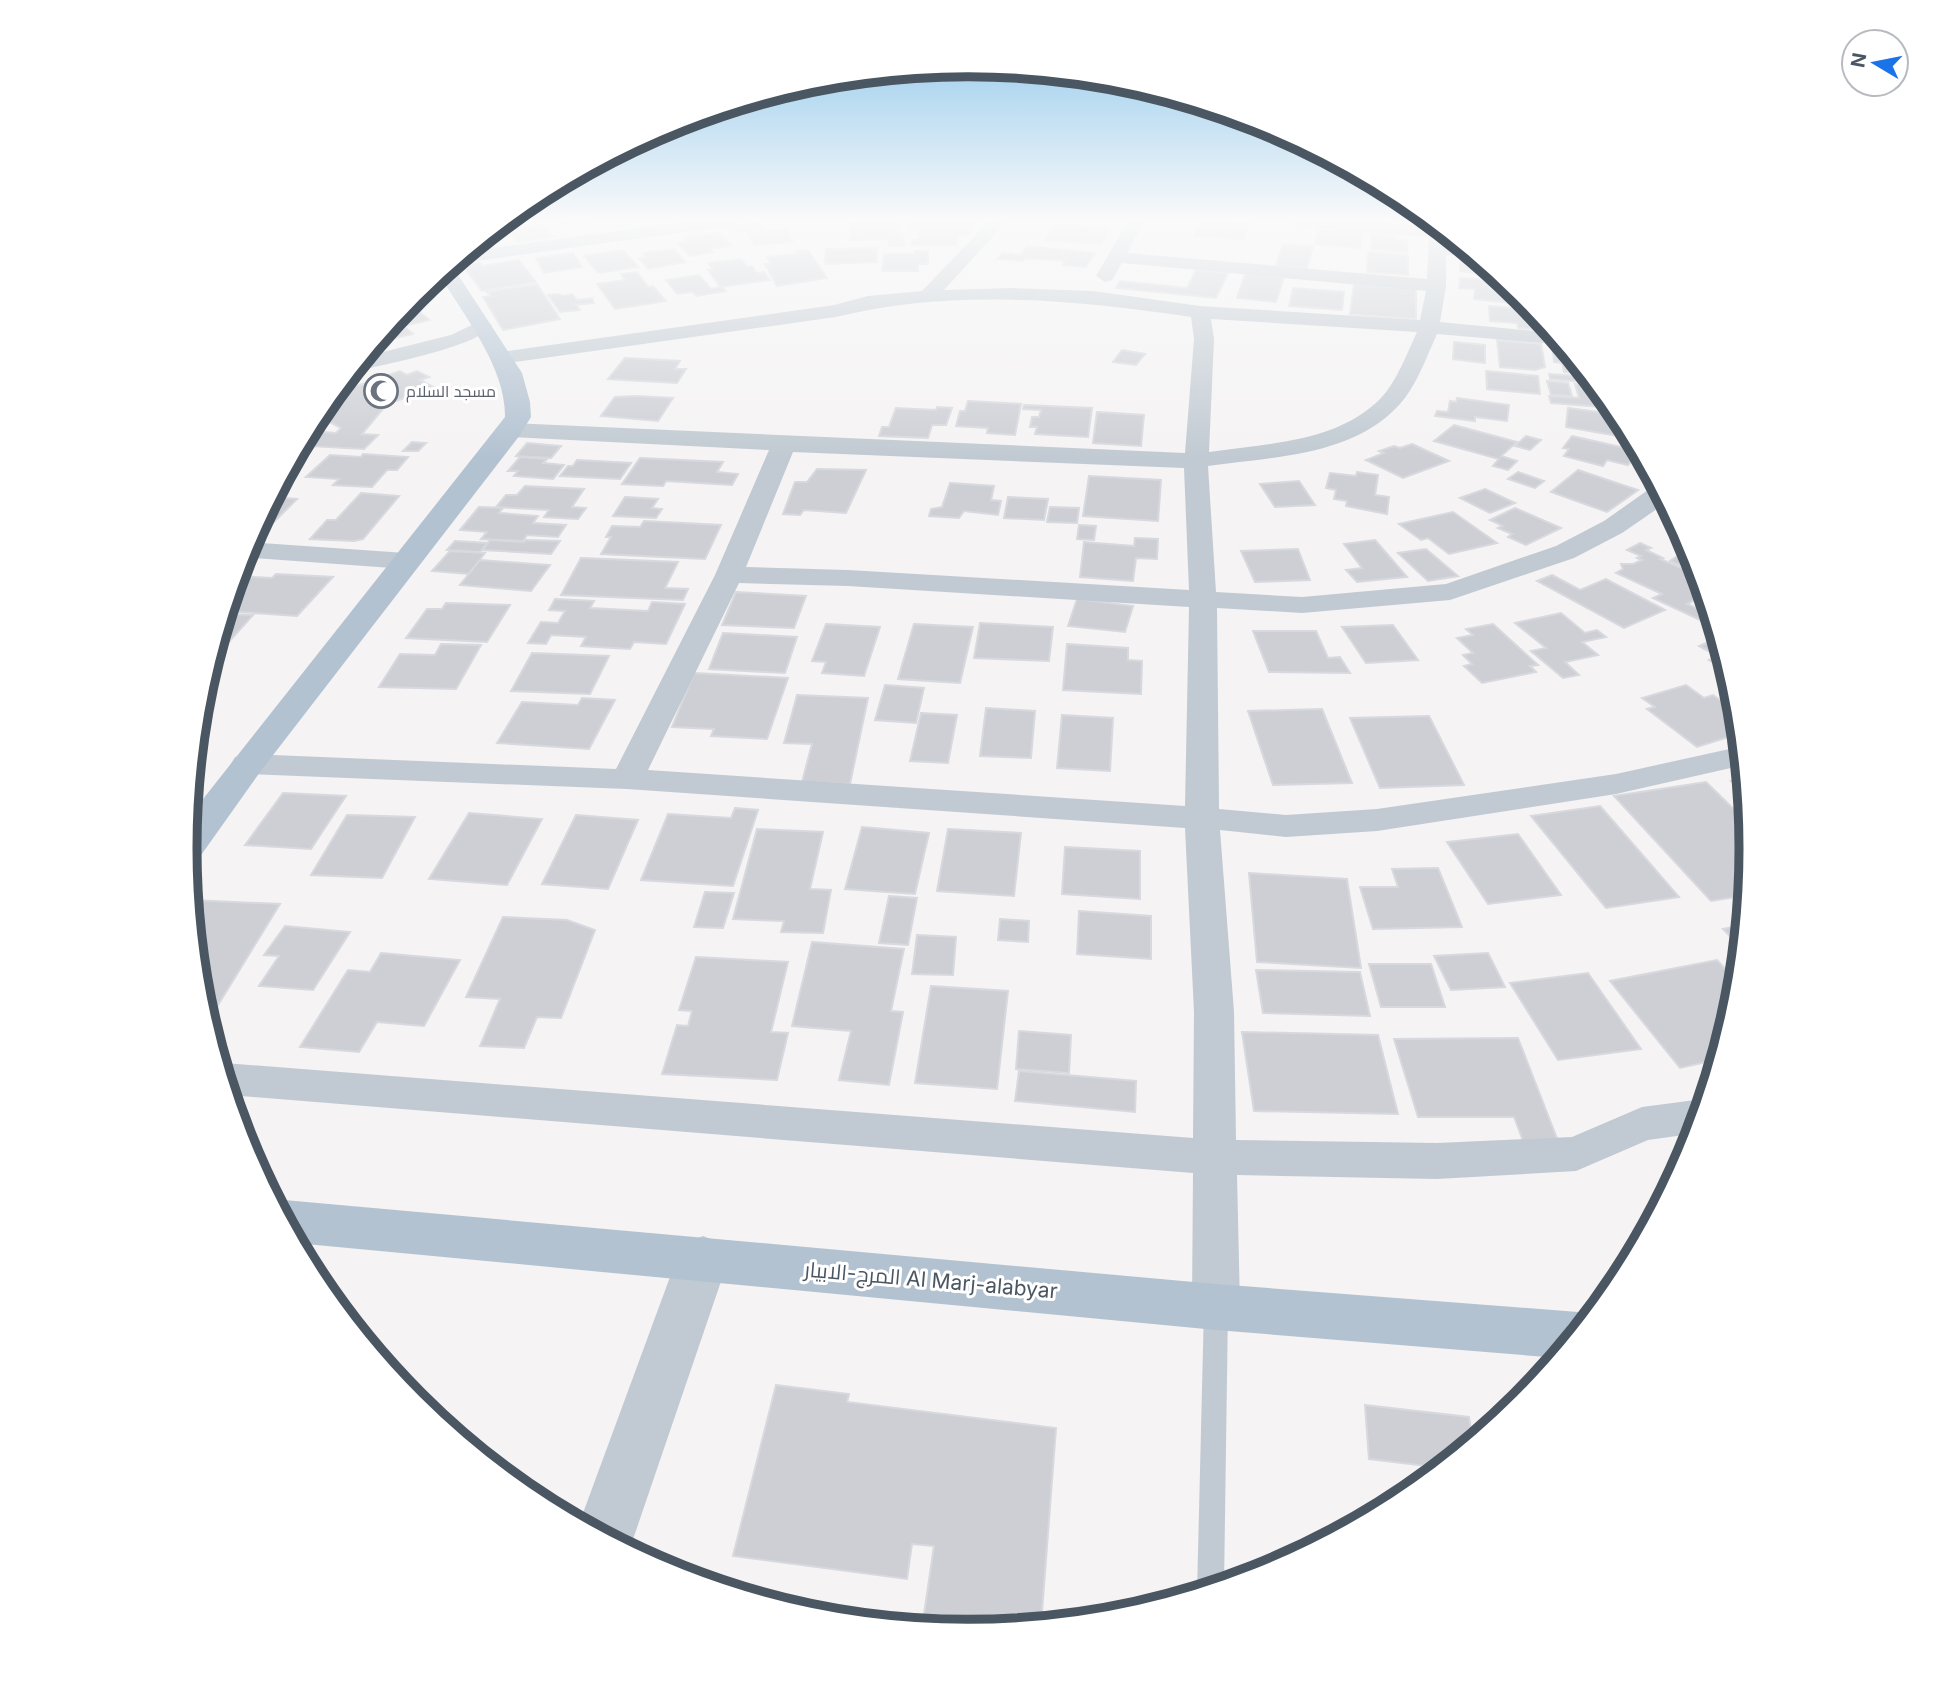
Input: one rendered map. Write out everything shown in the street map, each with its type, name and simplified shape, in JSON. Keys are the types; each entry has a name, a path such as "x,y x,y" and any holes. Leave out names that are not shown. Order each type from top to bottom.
{"main road":[{"path":"198,832 247,764 511,430 517,417 519,402 510,373 466,300"},
{"name":"المرج-الابيار Al Marj-alabyar","path":"294,1222 1216,1307 1567,1335"}],"street":[{"path":"861,300 868,302"},
{"path":"501,358 836,310 886,300"},
{"path":"1116,300 1200,312 1383,322 1548,339"},
{"path":"511,430 1196,461 1303,445 1342,434 1369,420 1392,400 1406,379 1429,328 1434,300"},
{"path":"1200,312 1205,340 1196,461 1203,600 1202,818 1214,1012 1216,1307"},
{"path":"571,348 635,320 657,316"},
{"path":"372,361 458,339 482,326"},
{"path":"628,779 729,575 781,454 781,444"},
{"path":"729,575 848,578 1302,605 1450,592 1565,552 1613,527 1655,496"},
{"path":"257,551 406,561"},
{"path":"247,764 628,779 1286,826 1377,820 1616,784 1735,757"},
{"path":"233,1080 1213,1157 1437,1161 1576,1154 1642,1124 1692,1117"},
{"path":"607,1529 703,1258"}],"lane":[{"path":"1210,1581 1216,1307"}],"building":[{"path":"485,300 548,300 560,319 503,330"},
{"path":"552,300 593,300 594,303 576,305 580,310 560,312"},
{"path":"609,300 666,301 615,309"},
{"path":"1290,300 1343,300 1342,310 1289,306"},
{"path":"1352,300 1416,300 1416,319 1350,314"},
{"path":"1485,300 1512,300 1515,303"},
{"path":"1489,306 1520,309 1538,330 1518,328 1517,323 1490,321"},
{"path":"417,309 429,320 404,326 413,334 390,339"},
{"path":"1497,340 1541,344 1545,367 1535,370 1500,367"},
{"path":"1454,342 1485,345 1485,363 1453,359"},
{"path":"1122,350 1145,354 1136,365 1113,362"},
{"path":"1553,353 1560,354 1576,373 1564,372 1562,363 1554,362"},
{"path":"625,358 680,361 675,369 686,369 677,383 608,379"},
{"path":"400,371 407,375 417,371 429,377 420,380 435,388 387,404 362,434 378,435 364,449 312,446 323,432 336,433 341,428 327,421 351,388"},
{"path":"1486,371 1538,376 1540,394 1487,389"},
{"path":"1549,374 1579,376 1583,382 1550,379"},
{"path":"1547,381 1568,383 1572,396 1551,395"},
{"path":"1575,384 1585,385 1601,407 1551,403 1549,396 1579,398"},
{"path":"615,397 673,398 658,421 601,416"},
{"path":"1457,398 1509,405 1507,421 1475,417 1475,421 1435,416 1437,411 1448,412 1450,401 1456,402"},
{"path":"968,401 1021,404 1015,435 987,433 988,428 956,426 960,411 965,411"},
{"path":"1024,405 1092,408 1088,437 1035,434 1037,427 1030,427 1032,417 1039,417 1041,410 1023,409"},
{"path":"937,407 952,408 946,425 932,425 928,438 879,436 882,427 889,427 896,408 936,410"},
{"path":"1568,408 1605,413 1620,436 1566,427"},
{"path":"1097,412 1144,415 1141,446 1093,443"},
{"path":"1454,425 1517,442 1501,456 1517,461 1508,470 1493,466 1499,459 1434,441"},
{"path":"1526,436 1541,440 1530,450 1515,446"},
{"path":"1572,436 1628,449 1633,457 1628,465 1607,460 1603,466 1564,456 1569,449 1563,448"},
{"path":"412,442 426,443 418,451 403,451"},
{"path":"527,443 561,446 551,458 516,456"},
{"path":"1412,444 1449,461 1403,478 1366,460 1384,453 1379,451"},
{"path":"363,454 408,457 397,470 387,470 372,487 333,485 339,479 306,477 330,455 361,457"},
{"path":"520,457 547,459 543,463 564,465 553,479 514,476 518,471 508,471"},
{"path":"640,458 723,462 717,472 738,474 732,485 666,481 663,486 622,484"},
{"path":"577,460 631,463 620,479 560,476"},
{"path":"817,469 866,470 846,513 804,510 800,515 783,514 795,482 807,482"},
{"path":"1578,470 1638,490 1607,512 1551,492"},
{"path":"1357,472 1378,475 1375,495 1389,497 1387,514 1346,506 1347,501 1334,499 1336,490 1326,488 1330,473 1356,476"},
{"path":"1518,472 1544,481 1535,488 1508,479"},
{"path":"1089,476 1161,480 1158,521 1083,516"},
{"path":"1299,481 1315,505 1275,507 1260,484"},
{"path":"950,483 994,486 991,500 1001,501 998,515 964,511 959,518 929,516 931,509 942,507"},
{"path":"525,486 584,489 572,507 586,508 578,519 544,517 549,510 496,507 506,495 517,495"},
{"path":"1485,489 1515,503 1490,513 1460,498"},
{"path":"361,493 399,496 363,539 310,539 327,520 336,520"},
{"path":"625,497 658,499 652,508 662,509 656,518 613,516"},
{"path":"1008,497 1048,499 1044,520 1004,518"},
{"path":"282,498 297,499 274,522 270,522"},
{"path":"479,507 503,508 499,513 538,516 533,523 566,525 558,537 527,535 523,541 481,539 487,532 460,530"},
{"path":"1050,507 1079,508 1077,523 1047,522"},
{"path":"1515,508 1561,528 1526,545 1508,537 1512,534 1498,528 1503,526 1490,520"},
{"path":"1453,512 1497,543 1449,554 1428,538 1421,540 1399,524"},
{"path":"644,521 721,525 705,559 601,554 611,537 606,537 612,526 640,527"},
{"path":"1079,525 1096,526 1094,540 1077,539"},
{"path":"1135,538 1158,539 1157,559 1136,558 1133,581 1080,577 1084,542 1134,546"},
{"path":"490,540 560,541 551,554 483,550"},
{"path":"1375,540 1407,577 1357,582 1346,570 1362,568 1344,544"},
{"path":"455,541 487,543 480,552 447,550"},
{"path":"1640,543 1651,548 1646,550 1663,558 1660,559 1689,571 1699,598 1687,604 1703,611 1706,623 1653,598 1662,594 1616,573 1623,569 1621,564 1633,564 1642,560 1637,558 1641,556 1627,550"},
{"path":"1298,549 1310,580 1255,582 1241,551"},
{"path":"1426,549 1458,576 1428,581 1398,553"},
{"path":"450,551 485,553 469,574 432,571"},
{"path":"1682,553 1688,568 1670,561"},
{"path":"581,558 678,562 665,588 688,589 683,600 561,595"},
{"path":"480,560 550,565 531,591 460,585"},
{"path":"276,574 333,577 297,616 235,612 247,577 272,578"},
{"path":"1552,575 1580,590 1606,579 1665,610 1624,628 1537,581"},
{"path":"736,592 806,596 794,628 722,625"},
{"path":"555,599 594,601 590,608 648,611 652,602 685,604 666,644 634,642 630,649 581,646 586,637 551,635 546,644 528,643 541,622 558,623 565,611 549,610"},
{"path":"1077,599 1133,606 1125,632 1068,626"},
{"path":"446,603 510,605 487,642 406,638 427,609 442,609"},
{"path":"1561,613 1585,633 1597,630 1606,637 1582,642 1598,655 1565,662 1579,675 1563,678 1531,651 1546,648 1515,623"},
{"path":"234,614 253,615 225,647"},
{"path":"980,623 1053,627 1049,661 974,658"},
{"path":"826,624 880,627 864,676 822,673 826,662 812,661"},
{"path":"914,624 973,627 960,683 898,679"},
{"path":"1493,624 1538,665 1530,666 1536,672 1482,683 1464,666 1472,664 1463,655 1473,653 1457,638 1473,635 1466,629"},
{"path":"1393,625 1418,660 1366,663 1342,627"},
{"path":"1253,631 1316,631 1328,658 1340,657 1350,673 1269,672"},
{"path":"723,633 797,637 785,673 709,669"},
{"path":"1712,641 1715,655 1699,646"},
{"path":"441,644 481,645 456,689 379,687 400,654 435,655"},
{"path":"1067,644 1128,648 1128,660 1142,661 1141,694 1063,690"},
{"path":"532,653 609,656 590,694 511,691"},
{"path":"694,673 788,678 767,739 711,736 714,729 672,727"},
{"path":"885,685 924,688 916,723 875,720"},
{"path":"1686,685 1704,698 1713,695 1727,705 1732,736 1697,747 1647,709 1655,707 1642,698"},
{"path":"797,695 868,698 850,784 802,782 812,744 784,743"},
{"path":"582,698 615,700 589,749 497,743 522,702 578,705"},
{"path":"986,708 1035,711 1031,758 980,756"},
{"path":"1322,709 1352,783 1273,785 1248,711"},
{"path":"921,713 957,715 948,763 910,761"},
{"path":"1062,715 1113,718 1110,771 1057,768"},
{"path":"1429,716 1464,785 1380,788 1350,718"},
{"path":"1706,782 1739,815 1739,896 1711,901 1614,796"},
{"path":"283,793 346,796 311,849 245,845"},
{"path":"1600,806 1679,897 1606,908 1531,816"},
{"path":"735,808 758,810 733,886 641,880 668,814 731,818"},
{"path":"469,813 542,819 507,885 429,879"},
{"path":"347,815 415,817 382,878 311,875"},
{"path":"576,815 638,820 608,889 542,884"},
{"path":"862,827 929,833 915,894 845,889"},
{"path":"757,829 823,832 810,889 831,890 823,933 781,932 784,921 733,919"},
{"path":"948,829 1021,833 1014,896 937,891"},
{"path":"1518,834 1561,895 1488,904 1447,842"},
{"path":"1065,847 1140,851 1140,899 1062,894"},
{"path":"1438,868 1462,927 1373,929 1360,887 1398,887 1392,869"},
{"path":"1249,873 1347,879 1361,968 1257,962"},
{"path":"705,892 734,893 723,928 694,927"},
{"path":"889,896 917,898 908,945 879,943"},
{"path":"199,900 280,904 215,1010"},
{"path":"1079,911 1151,916 1151,959 1077,954"},
{"path":"503,917 567,920 595,930 561,1018 537,1017 524,1048 480,1046 500,999 466,997"},
{"path":"1000,919 1029,921 1028,942 998,940"},
{"path":"285,926 350,932 313,990 259,986 279,956 264,955"},
{"path":"1736,927 1735,941 1723,929"},
{"path":"917,935 956,937 953,975 912,974"},
{"path":"812,942 904,949 891,1011 903,1012 889,1085 839,1080 851,1031 792,1026"},
{"path":"381,953 460,960 424,1026 377,1022 359,1052 300,1047 348,970 370,972"},
{"path":"1488,953 1505,987 1451,990 1434,956"},
{"path":"696,957 788,962 771,1032 788,1033 777,1080 662,1074 677,1025 688,1026 692,1011 679,1010"},
{"path":"1717,960 1730,974 1710,1061 1680,1068 1610,981"},
{"path":"1369,964 1431,964 1445,1007 1381,1007"},
{"path":"1256,970 1360,972 1370,1016 1263,1013"},
{"path":"1588,973 1641,1049 1558,1060 1510,983"},
{"path":"931,986 1008,991 997,1089 915,1083"},
{"path":"1019,1031 1071,1035 1069,1073 1016,1069"},
{"path":"1242,1032 1378,1035 1398,1114 1254,1111"},
{"path":"1518,1038 1563,1154 1528,1154 1514,1117 1418,1117 1394,1039"},
{"path":"1019,1071 1136,1081 1135,1112 1015,1101"},
{"path":"776,1385 849,1394 847,1402 1056,1428 1042,1616 969,1620 923,1618 934,1546 912,1544 907,1579 733,1556"},
{"path":"1365,1405 1469,1417 1472,1434 1431,1466 1369,1459"}],"place":[{"name":"مسجد السلام","path":"381,391"}]}
